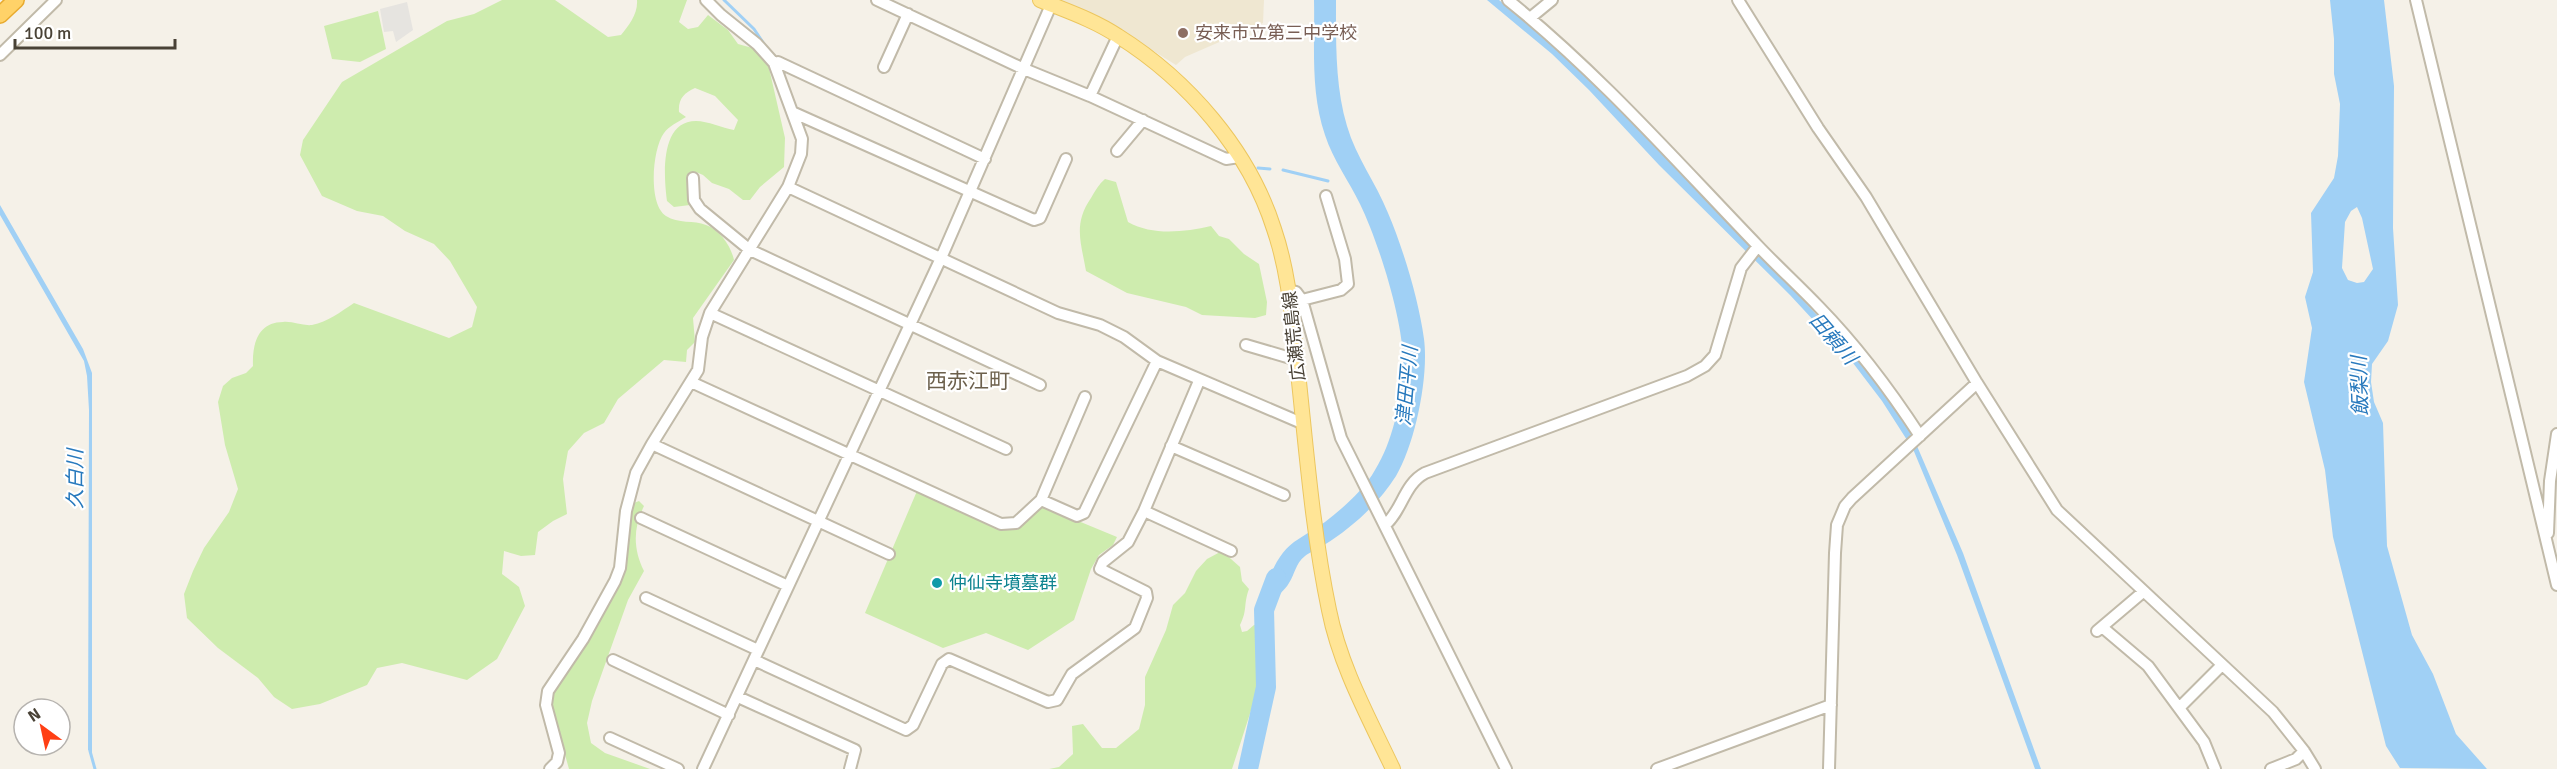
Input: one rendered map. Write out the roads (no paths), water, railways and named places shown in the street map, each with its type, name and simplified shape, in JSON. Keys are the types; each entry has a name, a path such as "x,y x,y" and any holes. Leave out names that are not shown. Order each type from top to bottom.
{"highway":[{"path":"0,7 7,0"},
{"path":"0,15 16,0"}],"main road":[{"name":"広瀬荒島線","path":"1046,2 1082,17 1118,36 1153,60 1200,103 1239,156 1274,227 1290,291 1314,520 1329,613 1346,668 1393,769"}],"street":[{"path":"0,54 56,0"},
{"path":"550,769 559,758 546,705 550,686 583,639 615,581 620,568 626,511 636,473 651,444 691,382 701,362 702,337 710,313 789,187 802,146 774,63 762,49 706,0"},
{"path":"877,0 1024,69 1090,96 1226,159 1239,156"},
{"path":"1508,0 1645,126 1754,251 1821,308 1884,383 1918,438"},
{"path":"1530,18 1552,0"},
{"path":"1738,0 1818,128 1866,197 1977,383 2057,510 2273,712 2304,751 2315,769"},
{"path":"2416,0 2557,585"},
{"path":"703,769 971,192 1024,69 1046,2"},
{"path":"884,67 908,14"},
{"path":"1090,96 1118,36"},
{"path":"774,63 778,62 985,159"},
{"path":"792,111 1034,220 1040,219 1066,159"},
{"path":"1117,151 1143,120"},
{"path":"693,178 694,200 700,209 750,250 1040,385"},
{"path":"789,187 1058,313 1100,325 1124,337 1157,361 1199,381 1304,424"},
{"path":"1302,300 1341,290 1348,284 1345,259 1326,196"},
{"path":"1385,525 1393,517 1412,483 1425,473 1687,376 1705,366 1715,355 1742,268 1754,251"},
{"path":"1290,291 1296,292 1302,300 1338,430 1506,769"},
{"path":"710,313 1006,449"},
{"path":"1246,345 1297,360"},
{"path":"1041,500 1077,516 1084,513 1157,361"},
{"path":"646,598 906,729 914,725 942,664 950,659 1048,702 1055,702 1072,674 1137,625 1147,598 1146,592 1100,569 1102,562 1128,542 1144,511 1199,381"},
{"path":"691,382 1001,524 1016,523 1041,500 1085,397"},
{"path":"1829,769 1837,525 1845,506 1852,498 1977,383"},
{"path":"2548,549 2550,480 2557,434"},
{"path":"656,446 889,554"},
{"path":"1170,446 1284,495"},
{"path":"1144,511 1231,551"},
{"path":"641,518 788,586"},
{"path":"2143,592 2100,629 2143,661 2204,742 2215,769"},
{"path":"613,660 729,715"},
{"path":"2179,708 2222,665"},
{"path":"738,697 855,750 850,769"},
{"path":"1657,769 1831,705"},
{"path":"610,738 678,769"},
{"path":"2271,769 2297,764 2304,751"}],"water":[{"path":"1314,0 1336,0 1337,64 1343,111 1351,137 1383,202 1405,258 1422,324 1424,372 1415,429 1396,476 1382,496 1355,523 1302,559 1287,586 1266,606 1269,580 1282,554 1294,542 1346,505 1365,485 1375,470 1387,447 1395,422 1403,370 1403,352 1396,309 1383,263 1360,204 1328,144 1320,118 1314,68"},
{"name":"田頼川","path":"1487,0 1499,0 1552,43 1662,153 1842,341 1877,381 1913,435 1907,440 1882,401 1853,363 1790,295 1659,165 1589,90 1552,54"},
{"name":"飯梨川","path":"2330,0 2384,0 2394,86 2393,228 2398,305 2388,341 2372,364 2371,382 2374,402 2383,423 2387,546 2412,635 2433,674 2456,734 2487,769 2400,768 2386,746 2333,537 2325,470 2304,382 2312,328 2305,297 2313,272 2311,213 2334,178 2338,156 2340,104 2334,74 2334,39","holes":["2357,207 2362,218 2373,269 2364,282 2357,283 2348,280 2342,268 2345,222 2351,211"]},
{"path":"0,205 83,349 92,373 92,753 88,750 89,410 87,376 84,361 0,215"},
{"path":"1917,446 1963,553 2041,769 2035,769 1957,555 1913,449"}],"waterway":[{"path":"724,0 754,29 768,50"},
{"path":"1258,168 1270,169"},
{"path":"1283,170 1328,181"},
{"name":"津田平川","path":"1248,769 1266,687 1264,610 1276,578"},
{"name":"久白川","path":"90,751 95,769"}],"place":[{"name":"安来市立第三中学校","path":"1183,33"},
{"name":"仲仙寺墳墓群","path":"937,583"}],"district":[{"name":"西赤江町","path":"968,381"}]}
